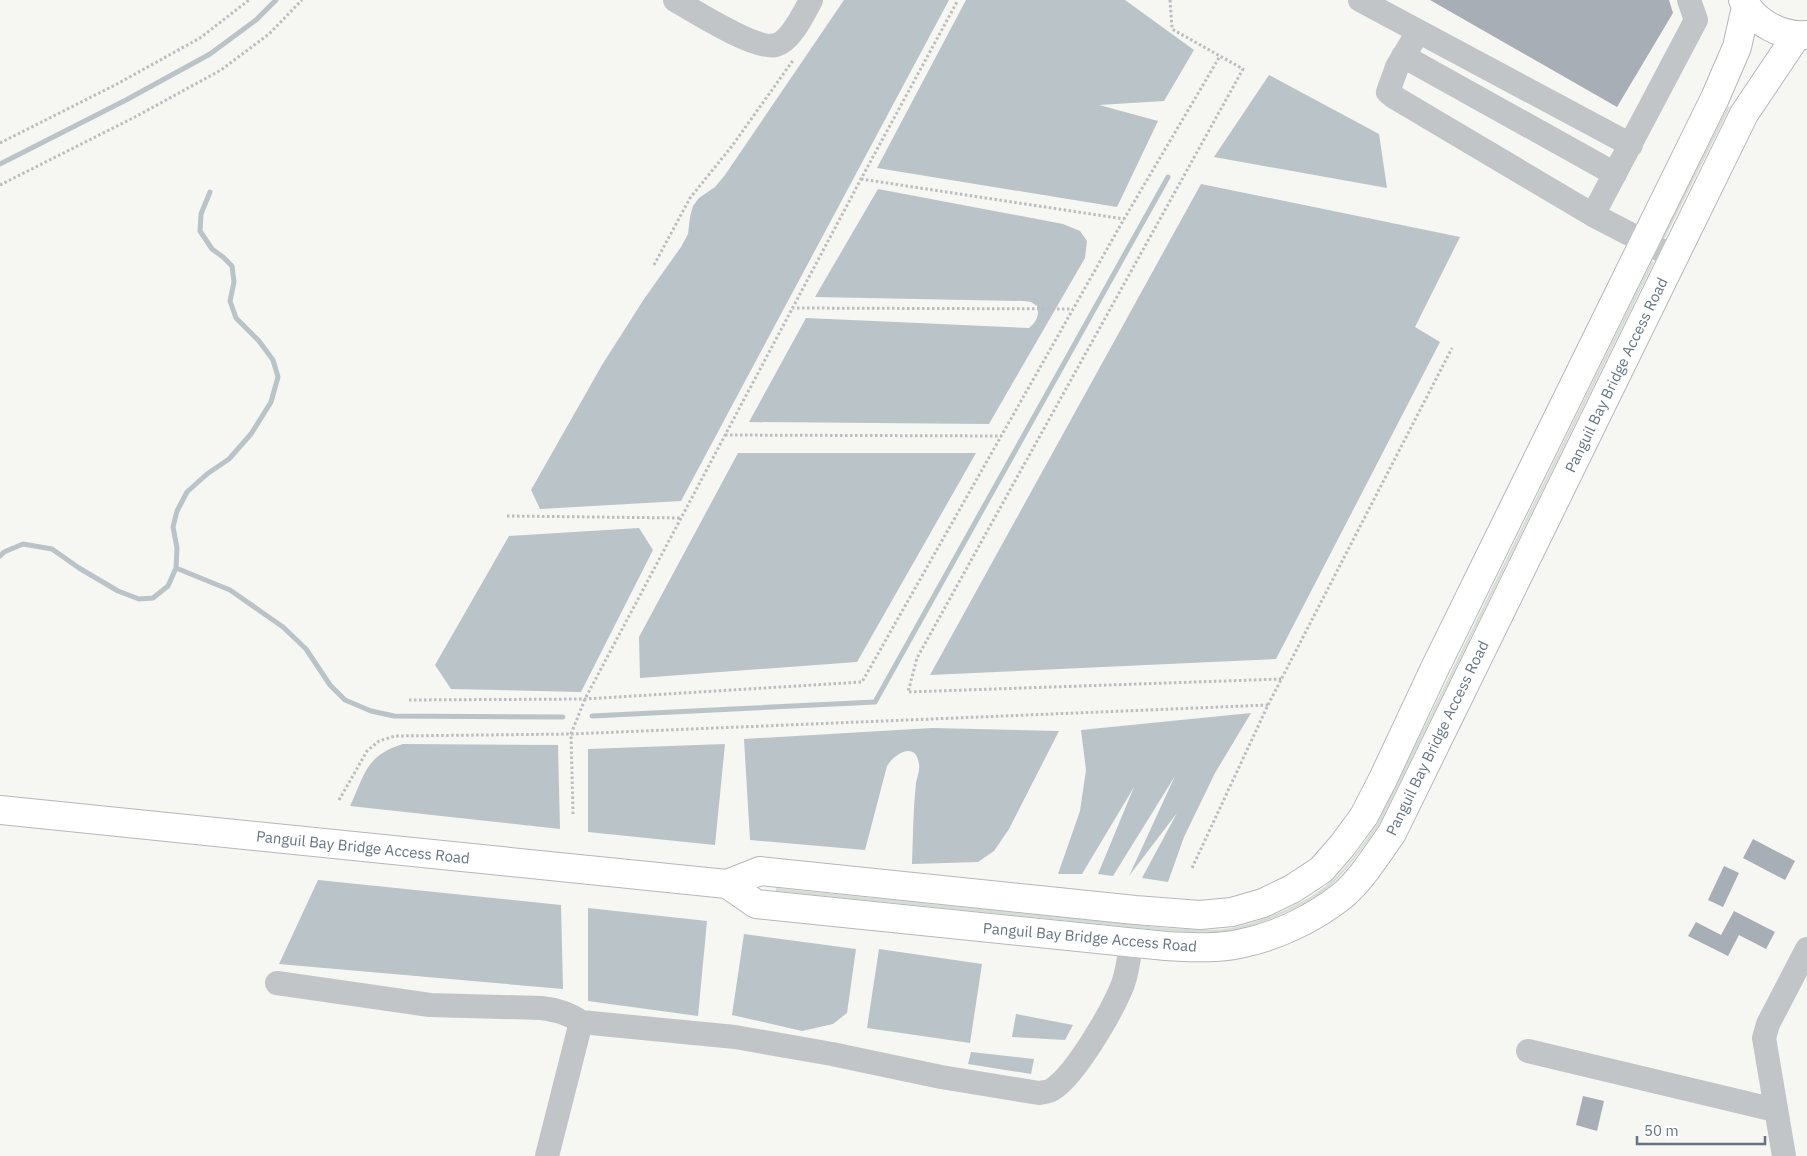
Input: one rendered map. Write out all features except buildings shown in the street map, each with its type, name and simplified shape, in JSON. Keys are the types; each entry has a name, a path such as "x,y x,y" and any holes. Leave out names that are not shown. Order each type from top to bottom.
{"highway":[{"path":"1745,3 1760,21 1778,31 1802,35"},
{"name":"Panguil Bay Bridge Access Road","path":"0,810 727,884 760,871 1200,915 1232,912 1263,903 1292,889 1321,870 1364,816 1727,71 1737,47 1745,3"},
{"name":"Panguil Bay Bridge Access Road","path":"727,884 756,904 1131,943 1201,948 1238,944 1274,934 1308,918 1343,895 1368,867 1392,833 1744,114 1802,35"}],"street":[{"path":"675,0 750,41 763,46 777,46 788,36 801,20 811,0"},
{"path":"1360,0 1631,145"},
{"path":"1593,215 1696,20 1689,0"},
{"path":"1418,32 1397,66 1389,84 1388,92 1394,98 1593,215 1674,257"},
{"path":"1403,56 1615,174"},
{"path":"277,983 421,1004 541,1008 569,1014 582,1022 734,1037 832,1054 941,1077 1039,1093 1051,1091 1058,1086 1079,1062 1117,997 1128,966 1131,943"},
{"path":"1784,1156 1764,1038 1768,1024 1807,948"},
{"path":"547,1156 582,1022"},
{"path":"1528,1051 1775,1110"}],"path":[{"path":"0,143 117,84 200,38 249,0"},
{"path":"0,185 135,117 221,70 269,34 302,0"},
{"path":"573,814 572,734 585,699 958,0"},
{"path":"1170,0 1172,29 1243,69 917,658 908,692 1281,680"},
{"path":"654,264 690,198 732,146 798,52"},
{"path":"409,700 585,699 862,682 1124,219 1220,56"},
{"path":"861,179 1124,219"},
{"path":"792,308 1073,309"},
{"path":"1192,868 1268,705 1452,348"},
{"path":"724,436 1001,436"},
{"path":"507,516 681,518"},
{"path":"339,800 366,751 379,741 395,736 572,734 1268,705"}],"shaded area":[{"path":"844,0 949,0 681,501 540,509 531,490 602,365 644,299 681,247 688,234 693,206 699,198 715,187 725,175"},
{"path":"966,0 1125,0 1194,50 1164,101 1099,105 1158,121 1117,207 877,168"},
{"path":"1269,75 1379,134 1387,188 1214,157"},
{"path":"1728,106 1730,107 1665,238 1663,237"},
{"path":"1201,184 1460,237 1415,327 1440,342 1276,659 930,675"},
{"path":"878,189 1063,224 1080,231 1087,241 1085,258 989,424 749,422 806,318 1029,328 1035,321 1038,315 1037,306 1031,302 1024,301 815,297"},
{"path":"1652,261 1654,262 1379,825 1352,862 1325,890 1302,904 1260,923 1236,930 1219,932 1167,931 776,891 776,888 1167,928 1211,930 1228,929 1260,920 1287,909 1323,889 1345,868 1377,824"},
{"path":"738,453 976,453 857,662 640,678 639,637"},
{"path":"639,528 653,550 581,692 451,689 435,665 509,536"},
{"path":"1251,713 1215,773 1184,837 1168,882 1142,878 1177,813 1129,876 1175,776 1113,876 1098,874 1134,787 1082,874 1058,874 1080,811 1086,770 1081,730"},
{"path":"932,728 1059,731 1009,829 994,851 978,862 912,864 914,803 919,767 917,757 910,751 905,751 895,757 887,766 865,850 750,840 744,739"},
{"path":"403,744 558,745 560,829 350,806 368,767 381,754"},
{"path":"725,744 715,845 588,832 588,749"},
{"path":"318,880 561,905 563,989 279,964"},
{"path":"588,908 707,921 698,1016 588,1001"},
{"path":"744,934 856,949 847,1013 833,1024 802,1031 732,1015"},
{"path":"879,949 982,964 970,1043 867,1028"},
{"path":"1016,1014 1073,1025 1065,1040 1012,1037"},
{"path":"971,1052 1034,1059 1031,1074 968,1064"}],"waterway":[{"path":"0,164 126,100 210,54 256,20 276,0"},
{"path":"592,716 875,702 1168,177"},
{"path":"0,556 4,552 23,544 52,549 79,568 118,591 139,599 153,598 168,586 176,568 177,548 173,527 177,511 187,492 207,474 229,459 251,434 271,402 278,377 273,360 259,341 236,318 230,301 234,282 232,266 212,249 200,231 201,214 210,192"},
{"path":"176,568 230,590 283,627 306,649 330,685 345,700 371,711 394,716 563,717"}]}
